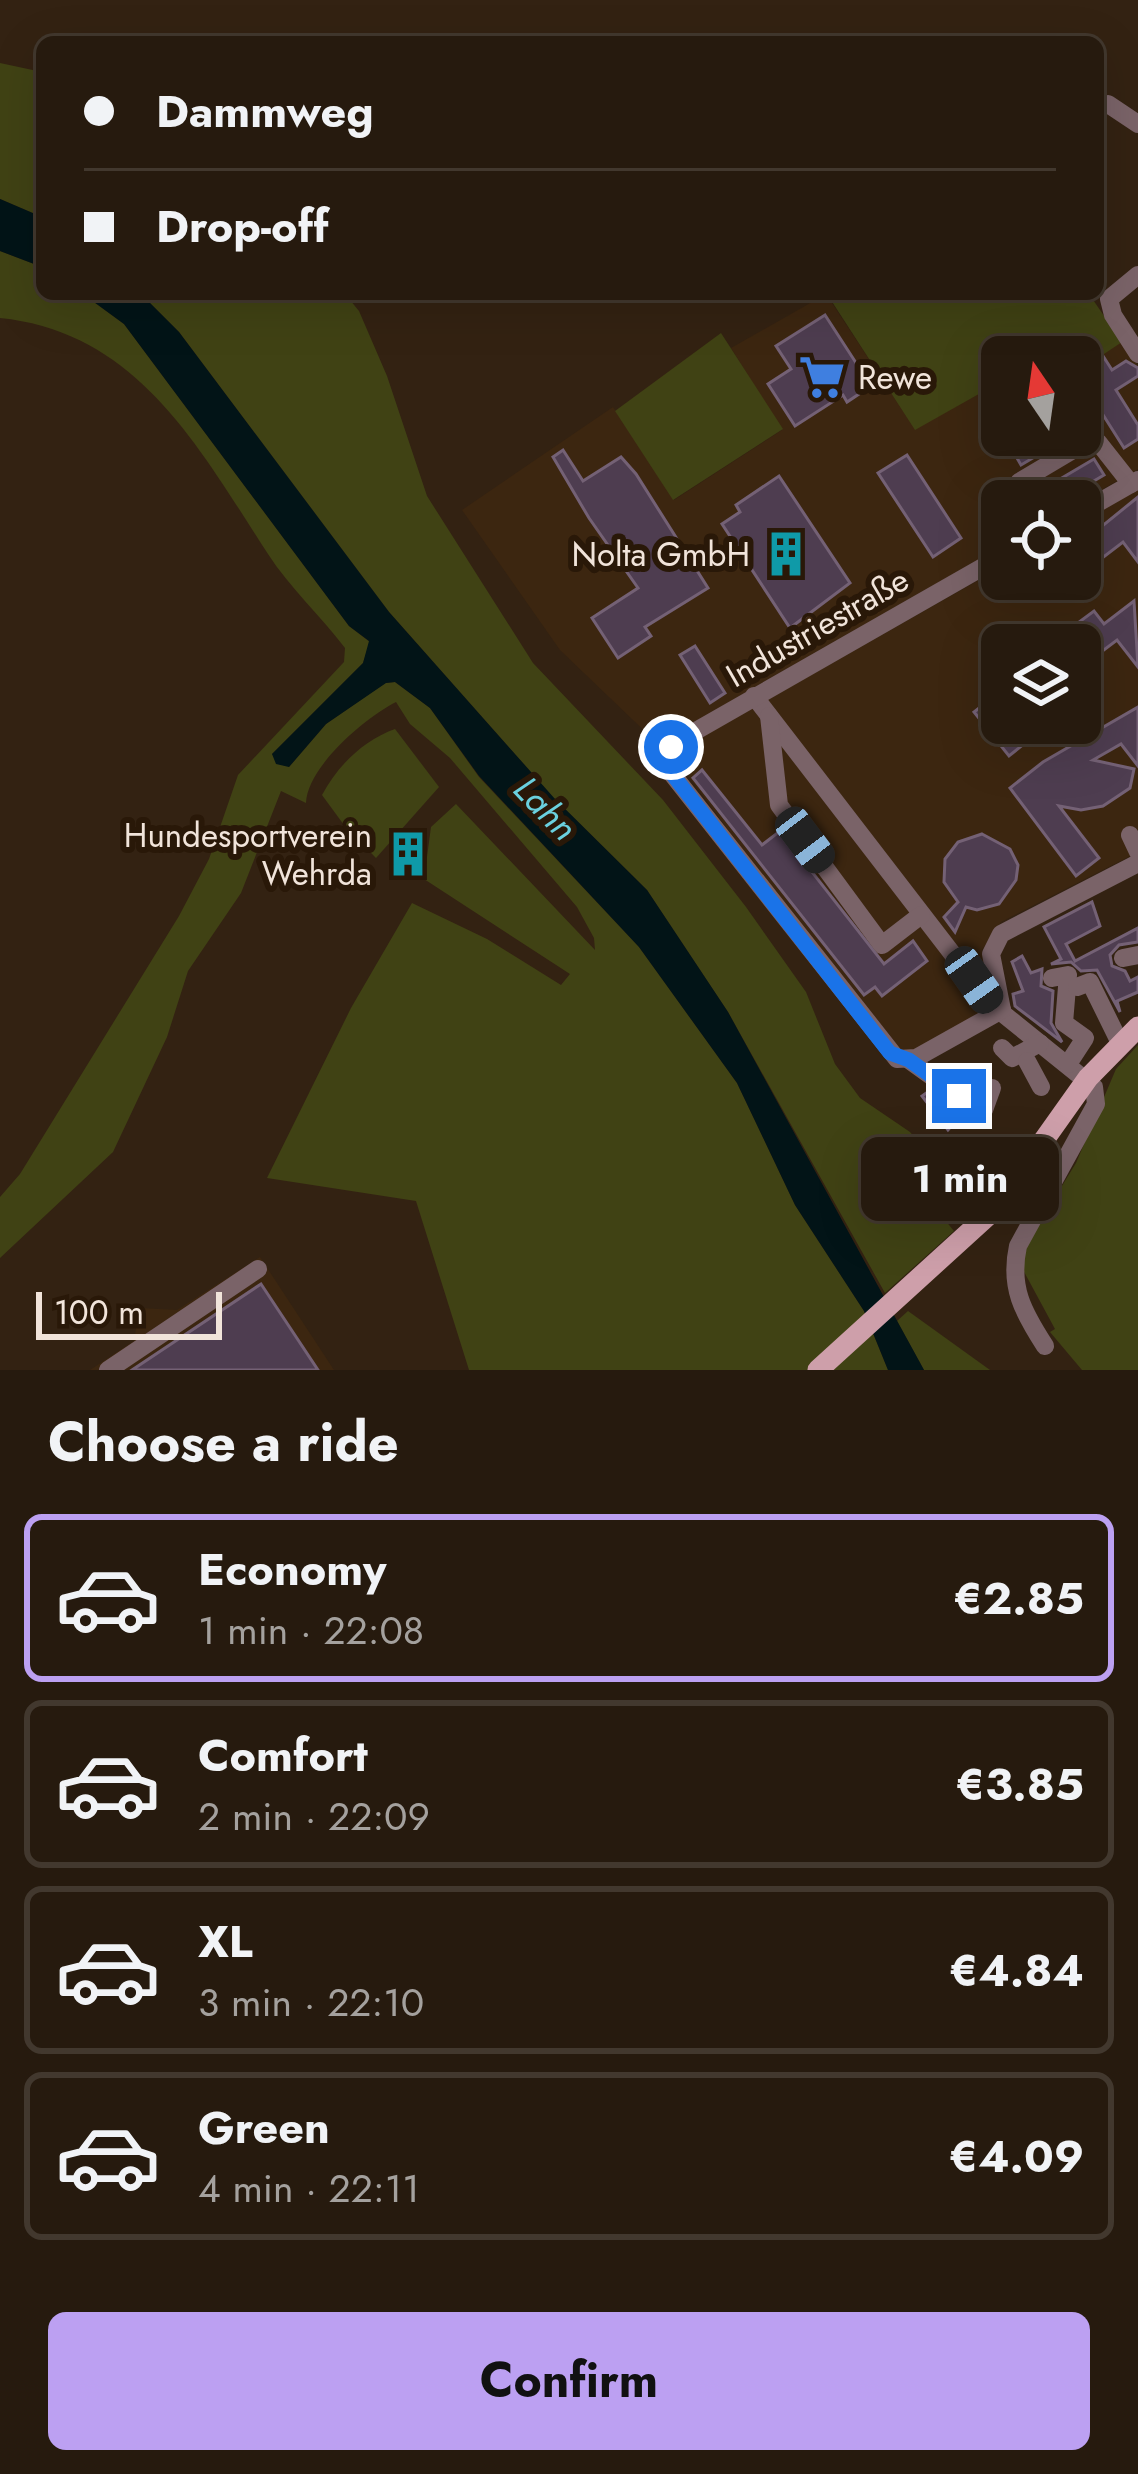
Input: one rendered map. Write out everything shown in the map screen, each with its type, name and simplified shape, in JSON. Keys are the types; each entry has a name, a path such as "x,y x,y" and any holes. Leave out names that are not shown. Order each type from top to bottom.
{"main road":[{"path":"818,1370 985,1219 1088,1078 1138,1027"}],"street":[{"path":"1108,104 1138,124"},
{"path":"1138,274 1109,299 1113,315 1138,354"},
{"path":"1022,480 1088,441 1098,442 1135,482 1101,501"},
{"name":"Industriestraße","path":"909,1060 896,1059 869,1027 669,770 667,755 673,744 981,568"},
{"path":"754,696 991,1004 1088,1078 1098,1096 1018,1246 1014,1262 1016,1292 1045,1346"},
{"path":"769,716 779,805 882,945 921,915"},
{"path":"956,956 994,942 1011,927 1135,860"},
{"path":"994,942 992,962 1002,1010"},
{"path":"1052,978 1068,975 1064,1023 1085,1038 1068,1064"},
{"path":"1077,987 1090,982 1120,1043"},
{"path":"959,1096 909,1060 1002,1010"},
{"path":"1002,1048 1012,1058 1043,1046"},
{"path":"1041,1087 1021,1065 1043,1046"},
{"path":"984,1110 992,1088"},
{"path":"108,1370 258,1269"}],"shaded area":[{"path":"0,63 36,71 36,214 0,199"},
{"path":"0,251 36,265 36,300 91,300 124,324 349,626 370,642 363,663 272,754 289,767 326,724 385,683 395,682 430,708 479,777 639,947 737,1083 795,1205 864,1311 888,1370 469,1370 416,1201 267,1178 351,1008 412,903 487,939 561,985 570,974 424,879 431,827 456,804 595,950 594,938 577,907 450,758 410,724 396,702 369,719 327,759 306,803 281,791 241,893 188,971 167,1037 113,1152 0,1258 0,1197 20,1174 179,916 209,859 238,775 344,662 345,648 276,566 217,475 161,402 91,346 49,328 0,318"},
{"path":"147,300 350,300 359,311 387,376 427,496 533,663 663,800 746,907 806,992 835,1064 860,1098 910,1132 959,1191 935,1208 954,1231 885,1293 728,1012 647,890 554,798 389,612 179,332"},
{"path":"815,300 830,300 915,429 981,393 981,456 1101,456 1101,342 1122,342 1138,366 1138,469 1101,490 1101,480 981,480 981,558 657,743 560,650 462,510 613,407 674,500 782,430 731,348"},
{"path":"831,300 1093,300 1122,342 1104,354 1101,336 981,336 981,393 915,430"},
{"path":"721,333 783,429 673,500 615,411"},
{"path":"1138,487 1138,852 1001,922 982,950 992,999 987,1012 911,1054 902,1054 872,1025 678,762 680,749 981,579 981,600 1101,600 1101,509"},
{"path":"395,729 439,787 376,858 322,795 353,755"},
{"path":"1138,1045 1138,1370 1082,1370 1050,1332 1055,1329 1022,1268 1025,1246 1076,1163 1116,1069"},
{"path":"260,1257 334,1370 90,1370 134,1341 139,1308 177,1310"},
{"path":"908,1311 990,1370 924,1370 897,1321"}],"water":[{"path":"0,199 36,214 36,265 0,251"},
{"name":"Lahn","path":"91,300 147,300 179,332 389,612 554,798 647,890 728,1012 924,1370 888,1370 864,1311 795,1205 737,1083 639,947 479,776 430,708 395,682 386,683 326,724 289,767 276,764 272,754 363,663 369,641 349,626 124,324"}],"building":[{"name":"Rewe","path":"825,315 871,386 847,402 843,395 795,426 768,384 791,369 776,346"},
{"path":"1101,353 1112,370 1126,361 1138,368 1138,376 1116,390 1138,425 1138,439 1124,448 1101,412"},
{"path":"563,450 583,481 621,457 708,588 645,627 651,636 618,658 592,618 638,588 553,457"},
{"path":"907,455 961,538 933,557 878,473"},
{"path":"1016,456 1036,456 1021,465"},
{"path":"1094,459 1104,475 1096,480 1058,480"},
{"name":"Nolta GmbH","path":"779,476 850,583 790,628 722,524 740,512 736,505"},
{"path":"1138,497 1138,562 1123,542 1101,559 1101,527"},
{"path":"1134,601 1138,667 1117,640 1101,652 1101,624 1076,624 1094,611 1104,624"},
{"path":"695,646 725,693 710,703 680,655"},
{"path":"1138,707 1138,766 1121,744 1093,760 1134,769 1130,788 1103,806 1081,810 1059,806 1099,858 1076,876 1010,788 1074,744 1101,744 1101,728"},
{"path":"999,744 1024,744 1009,756"},
{"path":"702,770 762,845 780,831 884,964 913,941 927,961 882,996 875,987 864,995 693,778"},
{"path":"982,834 1010,849 1018,865 1016,880 999,904 977,910 966,907 955,932 944,917 958,902 944,882 945,859 958,842"},
{"name":"Hundesportverein Wehrda","path":"409,835 423,836 420,866 395,864 397,842 408,843"},
{"path":"1092,902 1100,926 1066,944 1075,961 1138,928 1138,942 1119,945 1110,955 1112,966 1125,971 1130,981 1138,977 1138,992 1117,1001 1120,1012 1097,970 1081,971 1071,962 1051,964 1061,959 1044,927"},
{"path":"1022,956 1031,973 1042,969 1041,986 1053,991 1051,1023 1062,1042 1015,1006 1013,994 1023,991 1012,962"},
{"path":"929,1091 956,1109 973,1102 948,1130 922,1096"},
{"path":"261,1284 318,1370 132,1370"}],"place":[{"name":"Rewe","path":"822,377"},
{"name":"Nolta GmbH","path":"786,554"},
{"name":"Hundesportverein Wehrda","path":"408,854"}],"route":[{"path":"671,747 669,770 890,1053 909,1060 959,1096"}]}
